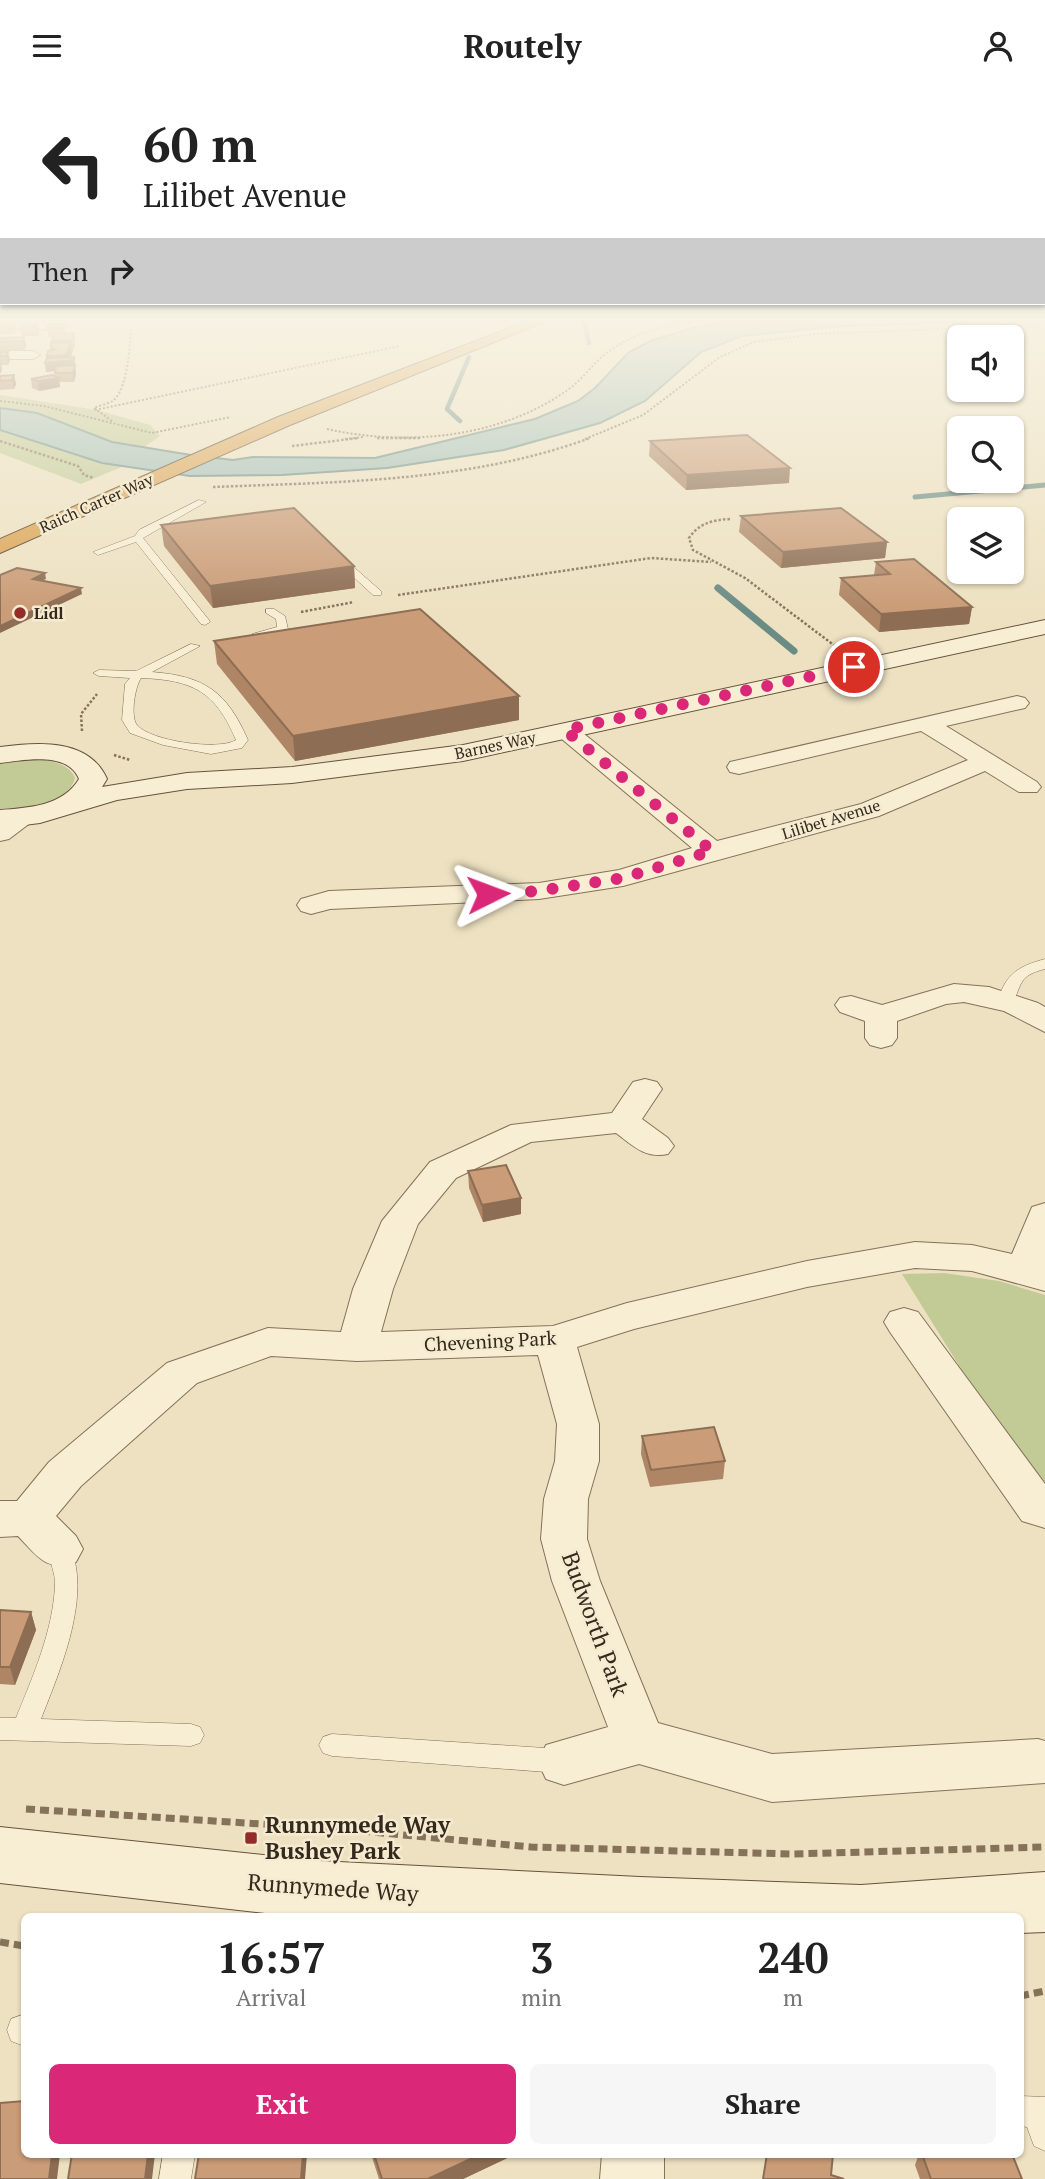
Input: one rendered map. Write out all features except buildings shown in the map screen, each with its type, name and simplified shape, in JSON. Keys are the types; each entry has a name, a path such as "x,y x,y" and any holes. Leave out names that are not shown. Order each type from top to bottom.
{"highway":[{"name":"Raich Carter Way","path":"0,533 105,482 253,416"},
{"name":"Raich Carter Way","path":"0,547 297,416"}],"street":[{"name":"Barnes Way","path":"12,818 115,792 187,781 292,775 463,753 1045,627"},
{"path":"739,767 1017,703"},
{"path":"925,723 1027,787"},
{"path":"565,730 712,851"},
{"path":"0,755 40,752 61,755 85,764 99,761"},
{"name":"Barnes Way","path":"99,761 187,781"},
{"path":"68,804 90,788 99,761"},
{"name":"Lilibet Avenue","path":"311,905 329,901 538,891 623,878 712,851 870,810 956,772 986,763"},
{"path":"0,833 12,818"},
{"path":"851,1005 881,1027 955,993 1006,1001 1031,1009 1045,1022"},
{"path":"623,1122 645,1089"},
{"path":"357,1347 373,1289 401,1221 443,1170 523,1132 623,1122 656,1146"},
{"path":"1035,1274 1045,1215"},
{"name":"Chevening Park","path":"30,1529 65,1474 182,1373 268,1342 357,1347 554,1341 627,1317 862,1262 915,1255 972,1258 1035,1274"},
{"path":"904,1322 1038,1509 1045,1510"},
{"name":"Budworth Park","path":"554,1341 578,1424 578,1461 566,1499 564,1539 576,1581 639,1741"},
{"path":"564,1762 639,1741 772,1778 1038,1762"},
{"name":"Runnymede Way","path":"7,1831 319,1890 639,1912 713,1913"},
{"name":"Runnymede Way","path":"889,1913 1045,1902"},
{"path":"632,2179 633,2158"}],"lane":[{"path":"98,552 138,538 142,532 202,502"},
{"path":"138,538 205,622"},
{"path":"333,554 382,595"},
{"path":"242,639 283,629 281,618 270,611"},
{"path":"99,673 137,675 198,681 231,715 242,740 238,745 211,750 167,742 134,730 128,720 131,684 137,675 195,646"},
{"path":"1006,1001 1009,983 1025,969 1045,964"},
{"path":"30,1529 67,1584 54,1653 12,1730 191,1735"},
{"path":"332,1745 564,1762"},
{"path":"175,2179 178,2158"}],"path":[{"path":"85,416 152,433 222,416"},
{"path":"104,416 115,424"},
{"path":"225,416 235,423"},
{"path":"325,429 422,439 495,424 511,416"},
{"path":"201,487 307,483 442,472 554,449 640,416"},
{"path":"288,447 378,436"},
{"path":"0,441 78,466 84,475 105,482"},
{"path":"730,519 699,526 689,538 693,550 744,578 810,630 837,647 862,654 884,652 895,658"},
{"path":"382,595 651,558 679,561 690,566 711,562"},
{"path":"281,618 297,616 302,611 363,600"},
{"path":"89,738 80,729 81,714 115,674"},
{"path":"99,761 130,760"},
{"path":"7,1831 340,1829 531,1847 792,1854 1045,1847"},
{"path":"0,1942 21,1946"},
{"path":"1024,1995 1045,1990"}],"green space":[{"path":"46,416 120,416 150,425 160,436 144,447 112,442"},
{"path":"0,430 102,463 124,466 81,484 0,453"},
{"path":"23,759 60,764 75,778 71,787 54,800 32,807 0,810 0,762"},
{"path":"944,1273 999,1281 1045,1295 1045,1485 1029,1478 902,1274"}],"water":[{"path":"0,416 46,416 112,442 191,455 233,460 253,457 375,458 541,416 613,416 600,423 504,450 387,468 282,475 190,476 102,463 0,430"}],"waterway":[{"path":"455,416 460,421"},
{"path":"915,497 1045,485"},
{"path":"718,588 794,651"}],"place":[{"name":"Lidl","path":"20,613"},
{"name":"Runnymede Way Bushey Park","path":"251,1838"}],"route":[{"path":"488,894 538,891 623,878 712,851 565,730 854,667"}]}
